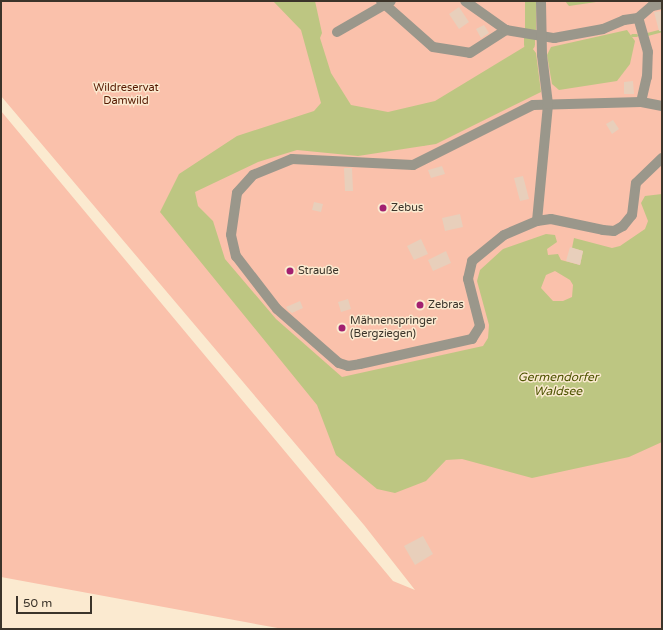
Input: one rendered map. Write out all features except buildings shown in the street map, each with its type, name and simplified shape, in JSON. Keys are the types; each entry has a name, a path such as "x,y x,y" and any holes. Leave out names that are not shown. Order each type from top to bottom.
{"lane":[{"path":"465,1 506,30 554,38 603,29 638,18 652,6 662,4"},
{"path":"537,221 548,104 541,36 541,1"},
{"path":"337,32 385,2 433,47 470,53 506,30"},
{"path":"638,18 648,52 648,77 641,102"},
{"path":"662,106 641,102 533,105 521,109 412,165 292,159 253,175 237,193 231,236 236,256 277,309 339,362 348,366 472,339 480,326 468,279 472,262 504,235 537,221 551,219 614,231 624,226 632,215 636,183 662,158"}],"green space":[{"name":"Wildreservat Damwild","path":"1,1 662,1 662,629 283,629 1,577 1,111 393,581 415,590 364,525 1,96"}],"water":[{"name":"Germendorfer Waldsee","path":"273,1 315,1 322,33 320,38 331,73 351,105 388,112 435,101 529,44 536,53 541,92 436,144 358,156 297,150 258,162 195,192 198,206 213,221 225,259 276,319 342,377 483,346 488,338 489,325 477,281 480,270 503,249 546,234 555,235 557,242 547,249 548,255 558,254 561,260 580,265 583,251 572,248 574,238 612,248 620,246 645,229 648,221 641,203 645,196 662,194 662,442 629,457 532,478 462,459 446,460 426,481 395,493 377,489 336,455 317,405 160,212 179,174 237,136 314,111 321,103 301,30","holes":["555,271 570,280 573,285 572,297 563,301 553,301 541,288 546,275"]},
{"path":"565,1 603,1 569,6"},
{"path":"627,30 635,41 630,64 617,81 559,90 552,84 547,55 551,47"}],"waterway":[{"path":"530,1 530,29"},
{"path":"647,34 662,30"},
{"path":"529,38 529,44"}],"place":[{"name":"Zebus","path":"383,208"},
{"name":"Strauße","path":"290,271"},
{"name":"Zebras","path":"420,305"},
{"name":"Mähnenspringer (Bergziegen)","path":"342,328"}]}
